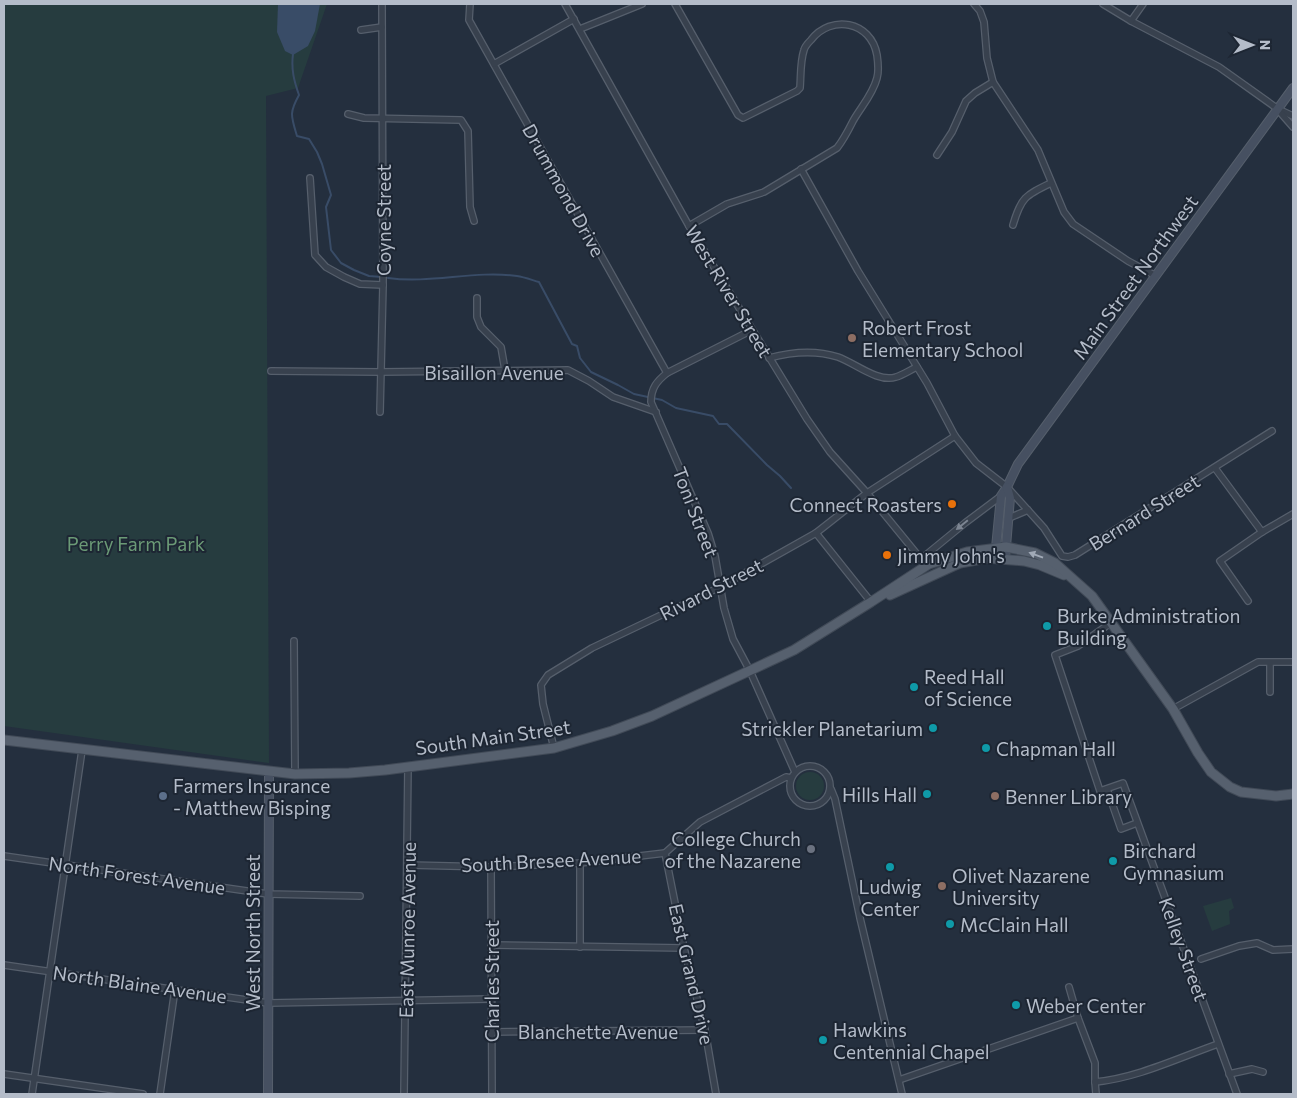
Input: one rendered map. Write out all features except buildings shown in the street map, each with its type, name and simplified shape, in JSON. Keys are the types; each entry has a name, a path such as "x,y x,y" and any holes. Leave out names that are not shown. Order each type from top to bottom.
{"main road":[{"name":"Main Street Northwest","path":"995,558 1001,496 1018,464 1293,88"},
{"path":"1005,559 1010,498 1007,487"},
{"name":"South Main Street","path":"4,740 268,773 294,774 348,773 554,748 612,731 652,716 794,650 918,571 925,561 967,552 1006,547 1036,553 1056,563 1069,577"},
{"name":"South Main Street","path":"871,602 960,563 995,558 1040,565 1069,577"},
{"path":"1069,577 1092,596 1112,622 1173,709 1211,772 1230,788 1242,792 1276,796 1293,794"},
{"name":"West North Street","path":"268,773 268,1094"}],"street":[{"name":"Coyne Street","path":"380,412 383,285 382,4"},
{"name":"Drummond Drive","path":"470,4 470,20 667,373"},
{"name":"West River Street","path":"566,4 690,226 807,418 830,452 925,561"},
{"path":"580,28 642,4"},
{"path":"675,4 738,115 743,118 798,91 800,88 804,49 814,36 826,27 851,25 862,29 871,38 878,62 877,77 871,92 852,122 844,140 837,148 764,192 727,204 690,226"},
{"path":"974,4 980,11 984,22 987,58 993,82 1038,150 1064,212 1073,224 1128,261 1156,276"},
{"path":"1103,4 1131,21 1219,66 1278,109 1293,116"},
{"path":"1131,21 1143,4"},
{"path":"494,64 574,19"},
{"path":"361,30 382,27"},
{"path":"937,155 952,132 966,101 993,82"},
{"path":"1278,109 1293,127"},
{"path":"348,114 364,118 461,120 468,131 470,206 474,221"},
{"name":"Bernard Street","path":"800,169 858,271 917,367 955,436 976,463 1007,487 1028,510 1044,528 1062,556 1075,555 1272,431"},
{"path":"310,178 315,255 326,266 344,277 360,284 383,285"},
{"path":"1013,225 1020,204 1028,194 1051,183"},
{"path":"477,298 477,317 481,327 501,347 505,370"},
{"path":"656,412 652,405 651,394 656,382 667,373 752,330"},
{"path":"769,358 798,353 820,354 838,357 877,376 894,378 917,367"},
{"name":"Bisaillon Avenue","path":"271,371 568,370 590,381 613,398 656,412"},
{"name":"Toni Street","path":"656,412 708,533 733,638 750,671 795,772"},
{"name":"Rivard Street","path":"554,748 543,704 541,685 548,675 592,648 720,587 816,533 867,493 955,436"},
{"path":"1214,468 1262,532"},
{"name":"South Main Street","path":"925,561 965,523 1001,496"},
{"path":"1009,518 1028,510"},
{"path":"1248,601 1220,561 1262,532 1293,514"},
{"path":"816,533 871,602"},
{"path":"1112,622 1078,646 1055,655 1100,792 1107,789 1121,829 1137,823"},
{"path":"294,641 294,774"},
{"path":"1173,709 1258,662 1293,662"},
{"path":"1270,662 1270,692"},
{"path":"32,1094 82,750"},
{"name":"East Munroe Avenue","path":"404,1094 408,766"},
{"path":"831,789 828,796 818,805 805,806 794,798 791,792 791,778 795,772 807,766 819,767 829,776 860,918 902,1094"},
{"name":"South Bresee Avenue","path":"408,864 491,867 580,863 666,853 700,822 786,777 791,778"},
{"name":"Kelley Street","path":"1107,789 1122,783 1140,827 1237,1094"},
{"name":"East Grand Drive","path":"666,853 684,948 705,1030 716,1094"},
{"name":"North Forest Avenue","path":"4,856 268,894 360,896"},
{"path":"580,863 580,947"},
{"name":"Charles Street","path":"491,867 492,1094"},
{"path":"1201,959 1239,946 1256,943 1272,950 1293,949"},
{"path":"491,945 684,948"},
{"name":"North Blaine Avenue","path":"4,965 268,1002 491,999"},
{"path":"1069,987 1078,1018 1095,1063 1096,1094"},
{"path":"160,1094 175,989"},
{"path":"899,1080 1078,1018"},
{"name":"Blanchette Avenue","path":"491,1032 705,1030"},
{"path":"1095,1082 1129,1076 1218,1044"},
{"path":"1229,1074 1252,1069 1263,1072"},
{"path":"4,1074 143,1094"}],"green space":[{"name":"Perry Farm Park","path":"4,4 327,4 298,88 266,96 269,763 4,726"},
{"path":"810,772 820,776 824,786 820,796 810,800 800,796 796,786 800,776"},
{"path":"1231,898 1234,908 1229,911 1230,924 1212,931 1203,906"}],"water":[{"path":"278,4 320,4 315,31 308,46 293,55 285,51 277,32"}],"waterway":[{"path":"293,54 293,75 299,95 292,111 292,119 297,136 309,139 322,164 331,195 326,207 331,250 341,263 354,270 369,276 382,277"},
{"path":"388,278 420,279 501,275 520,276 539,282 572,344 577,346 580,358 591,372 634,394 662,400 676,408 713,416 719,424 727,424 791,488"}],"place":[{"name":"Robert Frost Elementary School","path":"852,338"},
{"name":"Connect Roasters","path":"952,504"},
{"name":"Jimmy John's","path":"887,555"},
{"name":"Burke Administration Building","path":"1047,626"},
{"name":"Reed Hall of Science","path":"914,687"},
{"name":"Strickler Planetarium","path":"933,728"},
{"name":"Chapman Hall","path":"986,748"},
{"name":"Hills Hall","path":"927,794"},
{"name":"Farmers Insurance - Matthew Bisping","path":"163,796"},
{"name":"Benner Library","path":"995,796"},
{"name":"College Church of the Nazarene","path":"811,849"},
{"name":"Birchard Gymnasium","path":"1113,861"},
{"name":"Ludwig Center","path":"890,867"},
{"name":"Olivet Nazarene University","path":"942,886"},
{"name":"McClain Hall","path":"950,924"},
{"name":"Weber Center","path":"1016,1005"},
{"name":"Hawkins Centennial Chapel","path":"823,1040"}]}
